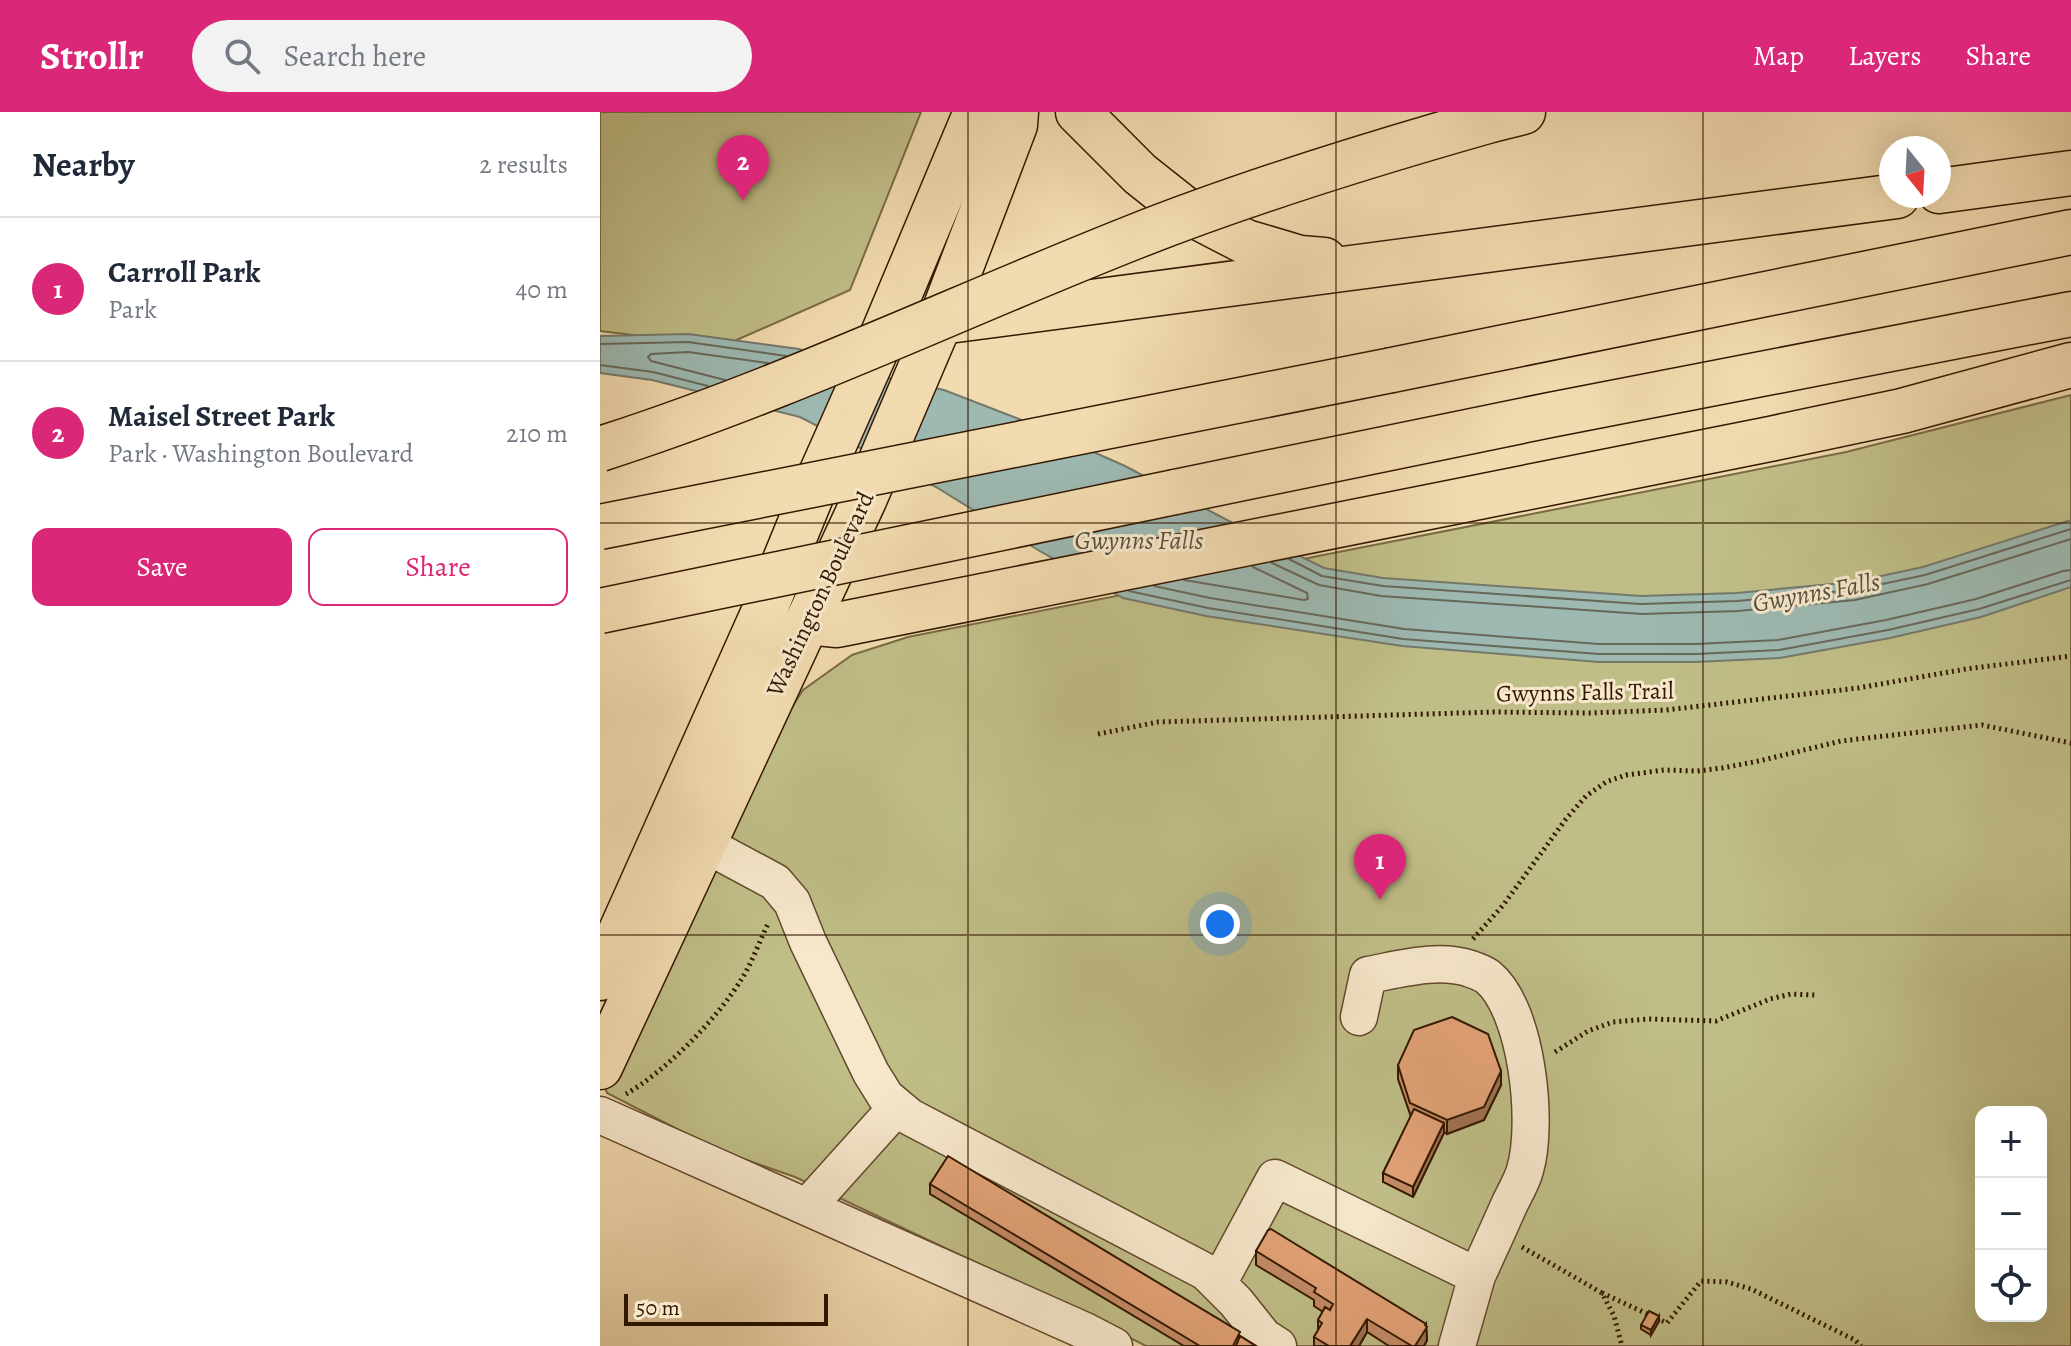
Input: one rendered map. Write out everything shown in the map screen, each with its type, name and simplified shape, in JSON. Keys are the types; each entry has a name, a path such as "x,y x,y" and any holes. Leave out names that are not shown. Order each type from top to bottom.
{"main road":[{"name":"Washington Boulevard","path":"608,1092 686,834 765,609 976,112"},
{"name":"Washington Boulevard","path":"600,978 808,622 935,333 1015,125 1016,112"},
{"path":"1078,112 1109,131 1140,174 1188,212 1246,242 1300,258 1383,263"},
{"path":"600,449 762,391 1138,235 1369,155 1507,116"},
{"path":"1951,189 2071,173"},
{"path":"880,339 1383,263 1879,198"},
{"path":"600,527 2071,232"},
{"path":"600,611 1550,415 2071,314"},
{"path":"765,609 808,622 837,625 1876,417 2071,365"}],"lane":[{"path":"686,834 775,882 792,902 871,1073 886,1097 897,1107 910,1117 1206,1272 1236,1302 1264,1337 1278,1346"},
{"path":"1359,1017 1368,975 1443,964 1468,968 1487,976 1514,1016 1530,1097 1531,1135 1525,1171 1477,1276 1457,1346"},
{"path":"608,1092 808,1206 1114,1346"},
{"path":"808,1206 897,1107"},
{"path":"1218,1284 1275,1178 1477,1276"}],"path":[{"name":"Gwynns Falls Trail","path":"1098,734 1158,722 1666,710 1858,688 1966,669 2071,656"},
{"path":"1470,942 1504,904 1586,796 1606,782 1626,775 1722,768 1841,741 1967,726 1982,725 2071,743"},
{"path":"608,1092 656,1074 723,1007 742,978 770,920 792,902"},
{"path":"1527,1076 1564,1045 1588,1031 1613,1022 1649,1019 1716,1021 1791,994 1815,995"},
{"path":"1497,1232 1602,1293 1667,1323 1701,1281 1727,1282 1779,1302 1855,1340 1861,1346"},
{"path":"1602,1293 1614,1316 1622,1346"}],"shaded area":[{"path":"600,112 921,112 850,290 723,346 600,331"},
{"path":"2071,395 2071,1346 1146,1346 795,1177 718,1150 607,1093 601,1076 776,732 803,690 852,655 908,637 1846,452"}],"water":[{"name":"Gwynns Falls","path":"688,334 799,349 870,374 944,390 1125,466 1324,568 1383,578 1641,596 1737,593 1853,582 1923,567 2071,520 2071,587 1981,617 1890,638 1780,658 1696,662 1599,662 1402,646 1206,616 1123,598 936,487 800,417 652,380 600,373 600,336"}],"building":[{"path":"1452,1017 1488,1034 1501,1071 1484,1107 1447,1120 1410,1103 1398,1065 1414,1030"},
{"path":"1414,1109 1444,1123 1413,1187 1383,1173"},
{"path":"948,1156 1240,1332 1233,1346 1200,1346 930,1184"},
{"path":"1271,1229 1426,1324 1415,1346 1367,1319 1350,1346 1329,1346 1314,1337 1322,1323 1318,1320 1325,1307 1330,1310 1333,1304 1314,1292 1316,1288 1256,1251"},
{"path":"1649,1311 1659,1316 1651,1330 1641,1325"},
{"path":"1240,1336 1256,1346 1236,1346"}],"place":[{"name":"Maisel Street Park","path":"743,201"},
{"name":"Carroll Park","path":"1380,900"}]}
